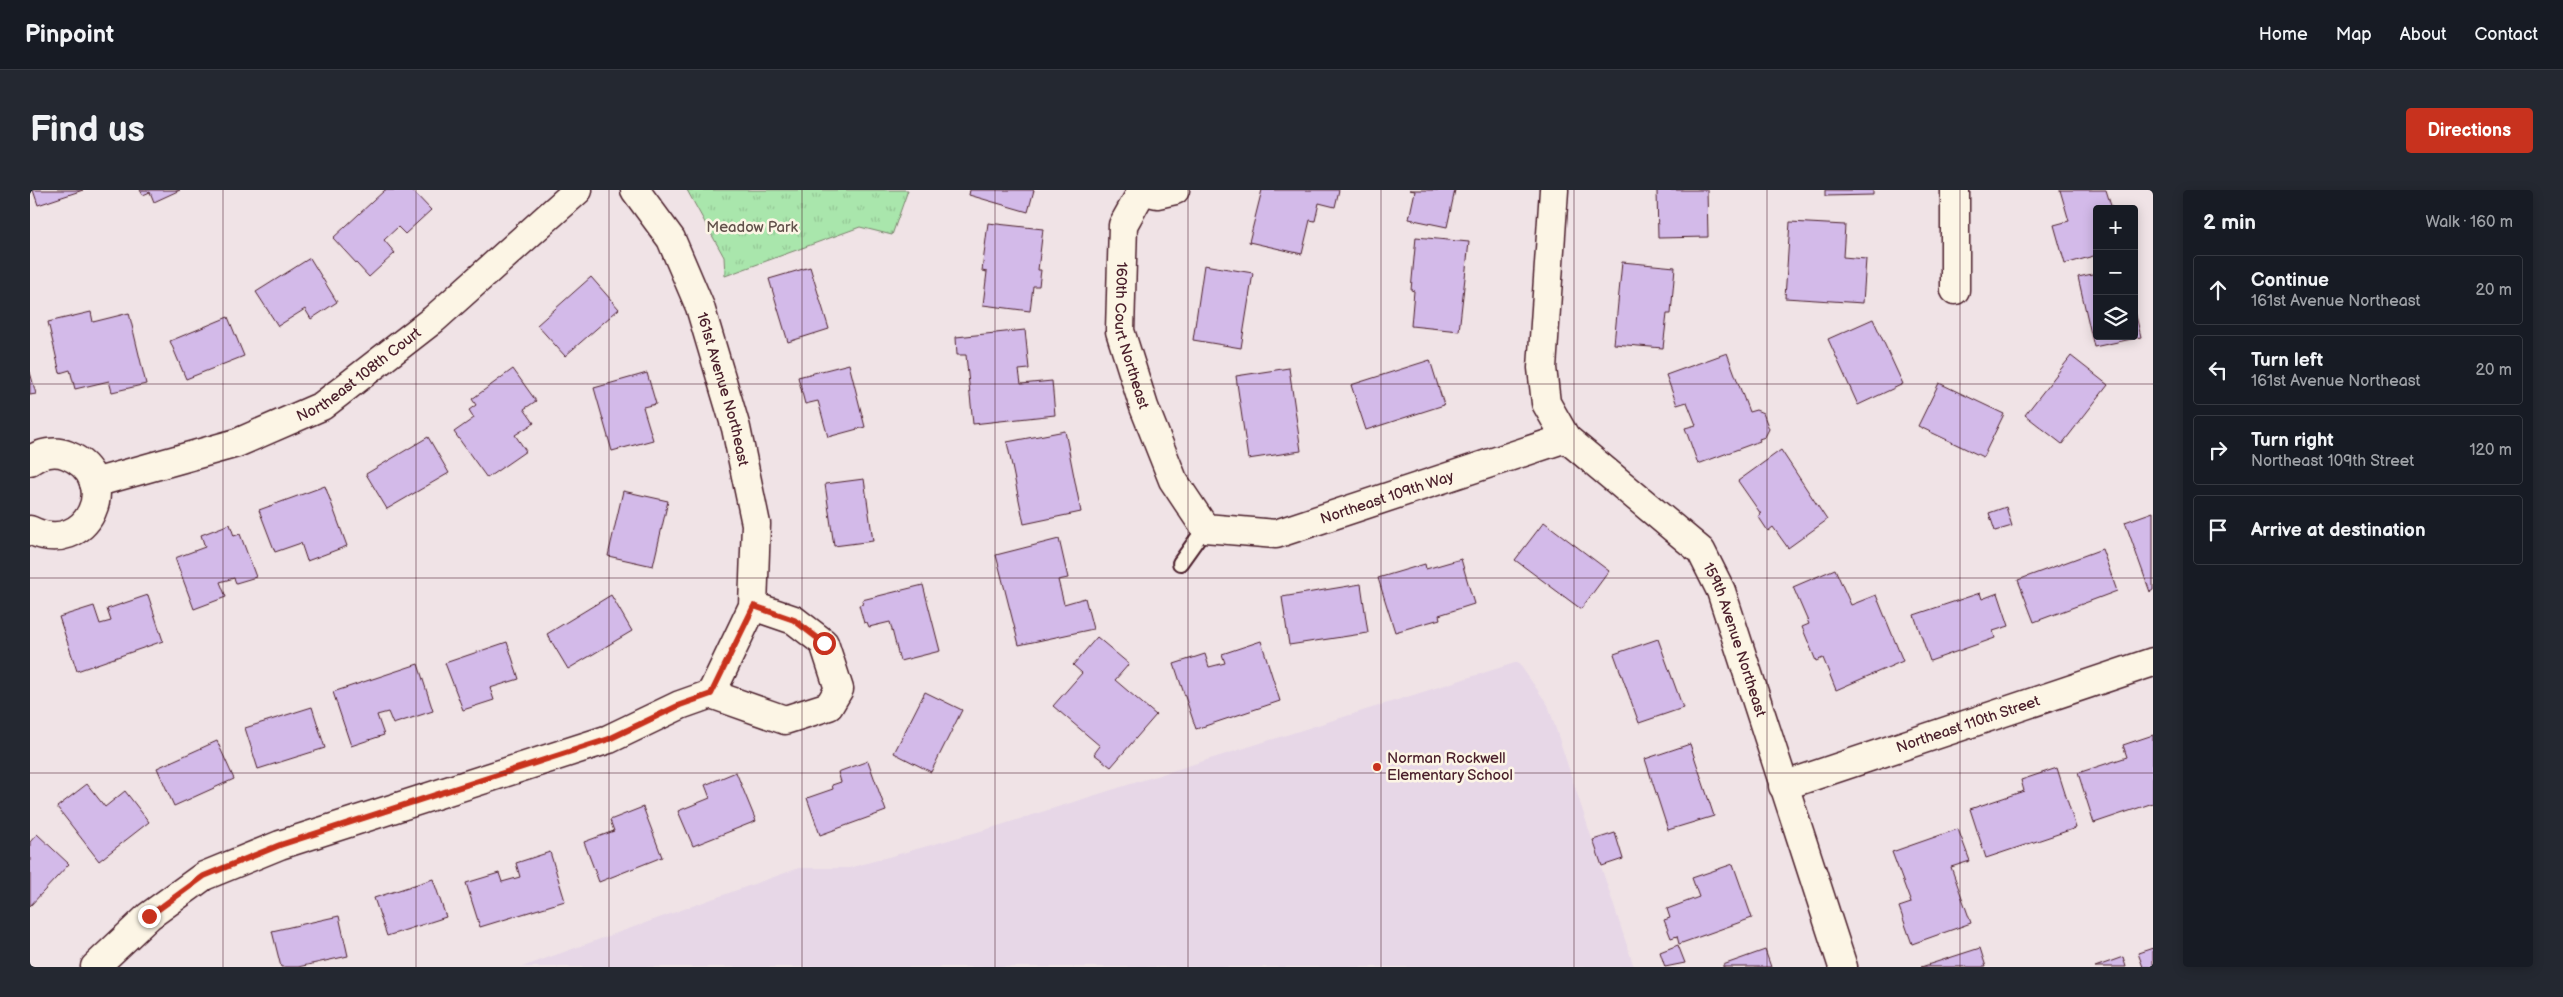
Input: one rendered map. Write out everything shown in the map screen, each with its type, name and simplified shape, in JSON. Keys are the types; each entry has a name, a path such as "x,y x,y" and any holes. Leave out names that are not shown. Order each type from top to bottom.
{"street":[{"name":"Northeast 108th Court","path":"94,483 238,444 322,406 434,319 578,190"},
{"name":"161st Avenue Northeast","path":"635,190 671,239 700,307 736,428 756,524 754,606 711,694"},
{"name":"160th Court Northeast","path":"1176,190 1156,194 1142,190 1123,225 1120,331 1144,407 1173,480 1205,528"},
{"name":"159th Avenue Northeast","path":"1554,190 1542,368 1546,403 1566,438 1701,551 1721,591 1843,967"},
{"path":"1955,190 1955,290"},
{"name":"Northeast 109th Way","path":"1205,528 1276,534 1566,438"},
{"path":"30,461 50,453 64,454 78,460 88,470 94,483 96,497 93,512 85,524 73,532 59,537 44,536 30,530"},
{"path":"95,967 149,916 204,876 280,845 609,739 680,705 711,694 785,720 829,706 839,689 824,643 794,620 754,606"},
{"name":"Northeast 110th Street","path":"1783,786 2153,662"}],"lane":[{"path":"1180,563 1205,528"}],"shaded area":[{"name":"Norman Rockwell Elementary School","path":"1518,662 1548,705 1634,967 522,967 799,868 849,868 988,829"}],"green space":[{"name":"Meadow Park","path":"687,190 908,190 892,235 860,227 725,276 724,257"}],"building":[{"path":"33,190 83,190 38,205"},
{"path":"140,190 180,190 154,202 150,192 143,195"},
{"path":"385,190 412,190 431,210 405,234 398,227 384,240 395,253 369,277 333,238"},
{"path":"970,190 1034,190 1028,212 969,195"},
{"path":"1262,190 1339,190 1335,207 1319,203 1315,221 1310,220 1302,254 1249,242"},
{"path":"1409,190 1455,190 1447,227 1409,219 1415,191"},
{"path":"1657,190 1707,190 1708,237 1658,238"},
{"path":"1825,190 1873,190 1873,195 1825,196"},
{"path":"2060,190 2106,190 2111,205 2093,205 2093,256 2065,264 2054,225 2069,221"},
{"path":"1790,222 1845,225 1843,257 1866,259 1863,303 1785,298"},
{"path":"988,223 1043,229 1038,270 1041,270 1039,286 1033,286 1030,311 983,305 987,272 982,271"},
{"path":"1416,237 1469,242 1459,331 1411,326 1414,291 1411,290"},
{"path":"310,258 337,302 311,319 305,309 278,326 256,292"},
{"path":"1622,262 1675,267 1671,314 1667,314 1663,348 1614,344"},
{"path":"1204,265 1253,273 1241,348 1193,340"},
{"path":"810,267 829,329 788,342 769,279"},
{"path":"2093,274 2093,340 2127,340 2094,347 2078,277"},
{"path":"591,277 619,309 565,356 537,325"},
{"path":"91,312 93,322 129,313 146,384 112,392 109,381 75,389 70,370 60,373 48,322"},
{"path":"228,317 244,356 186,379 170,341"},
{"path":"1873,319 1903,384 1858,405 1828,339"},
{"path":"2138,324 2141,337 2138,338"},
{"path":"1025,330 1029,369 1019,370 1021,384 1052,381 1055,415 973,424 966,355 957,355 956,337"},
{"path":"1727,353 1749,412 1756,410 1763,413 1769,429 1765,437 1759,439 1760,441 1698,464 1685,428 1696,425 1687,402 1677,405 1666,375"},
{"path":"2071,356 2108,385 2062,444 2025,415"},
{"path":"1430,360 1444,405 1366,430 1351,385"},
{"path":"849,364 865,427 828,437 818,401 805,404 798,377"},
{"path":"1289,368 1301,451 1248,459 1236,376"},
{"path":"513,369 536,401 524,409 534,423 515,435 526,451 487,478 454,432 474,418 469,410 476,405 472,399"},
{"path":"30,372 36,394 30,395"},
{"path":"647,373 656,404 643,407 653,440 612,451 594,388"},
{"path":"1939,383 2004,414 1983,457 1918,426"},
{"path":"1065,431 1081,512 1024,524 1007,442"},
{"path":"428,437 449,473 387,509 366,474"},
{"path":"1781,450 1827,520 1788,548 1773,527 1768,531 1758,516 1761,514 1738,481"},
{"path":"864,479 873,541 834,546 825,484"},
{"path":"325,486 347,546 307,561 301,543 275,552 259,510"},
{"path":"623,491 668,501 653,566 608,556"},
{"path":"2006,507 2012,526 1995,531 1989,513"},
{"path":"2153,512 2153,590 2150,592 2125,522"},
{"path":"1544,522 1609,571 1581,609 1515,560"},
{"path":"230,524 234,536 240,534 256,577 236,583 234,578 220,582 226,597 194,609 175,558 205,547 201,535"},
{"path":"1059,539 1068,578 1058,580 1064,604 1085,598 1093,629 1019,645 996,555"},
{"path":"2102,549 2117,591 2034,622 2018,580"},
{"path":"1461,559 1474,604 1439,615 1440,619 1395,632 1378,578 1425,564 1426,569"},
{"path":"1835,569 1851,605 1876,595 1903,661 1836,690 1823,658 1816,661 1802,627 1809,624 1793,587"},
{"path":"1361,584 1368,633 1289,645 1282,597"},
{"path":"923,585 940,651 900,661 890,622 869,627 867,622 864,623 859,605 863,604 862,600"},
{"path":"1980,593 1982,599 1998,593 2009,626 1993,631 1995,638 1930,661 1914,615"},
{"path":"148,595 163,641 77,671 59,617 94,606 100,624 111,621 107,609"},
{"path":"611,595 632,631 568,669 547,634"},
{"path":"1097,637 1129,664 1115,680 1156,715 1111,767 1094,754 1100,746 1053,706 1082,673 1073,665"},
{"path":"1658,639 1683,708 1639,723 1614,654"},
{"path":"1261,641 1280,701 1196,729 1174,664 1205,654 1209,667 1225,663 1222,654"},
{"path":"507,642 519,679 490,688 494,700 463,710 445,663"},
{"path":"418,664 433,711 393,724 388,712 377,715 384,735 351,746 333,692"},
{"path":"925,692 962,710 931,772 894,753"},
{"path":"312,707 325,748 258,769 245,728"},
{"path":"2153,735 2153,803 2094,823 2078,773 2127,757 2123,745"},
{"path":"217,741 234,779 174,806 157,768"},
{"path":"1690,744 1714,816 1668,830 1645,759"},
{"path":"868,761 886,811 820,835 807,798 833,789 832,785 841,782 838,772"},
{"path":"2057,768 2076,828 1986,858 1970,809 2024,791 2021,780"},
{"path":"736,772 756,821 693,846 678,811 710,798 705,785"},
{"path":"87,784 105,807 125,791 149,822 99,861 57,807"},
{"path":"643,807 662,857 599,882 584,842 614,831 610,820"},
{"path":"1958,829 1970,861 1951,867 1971,923 1912,944 1899,907 1911,903 1892,852"},
{"path":"1615,833 1623,859 1602,866 1593,840"},
{"path":"37,834 69,864 30,906 30,842"},
{"path":"550,852 565,901 480,927 466,883 499,873 502,882 520,877 516,863"},
{"path":"1733,864 1752,918 1679,944 1677,936 1671,938 1664,920 1670,918 1667,909 1699,897 1692,878"},
{"path":"433,879 446,917 387,936 374,898"},
{"path":"339,916 348,956 298,967 281,967 272,931"},
{"path":"1678,945 1685,963 1665,967 1660,952"},
{"path":"1980,948 1986,967 1921,967"},
{"path":"2153,948 2153,967 2143,967 2138,953"},
{"path":"1765,950 1771,967 1723,967 1723,965"},
{"path":"2123,957 2126,967 2095,967"}],"place":[{"name":"Norman Rockwell Elementary School","path":"1377,767"}],"route":[{"path":"149,916 204,876 280,845 609,739 680,705 711,694 754,606 794,620 824,643"}]}
